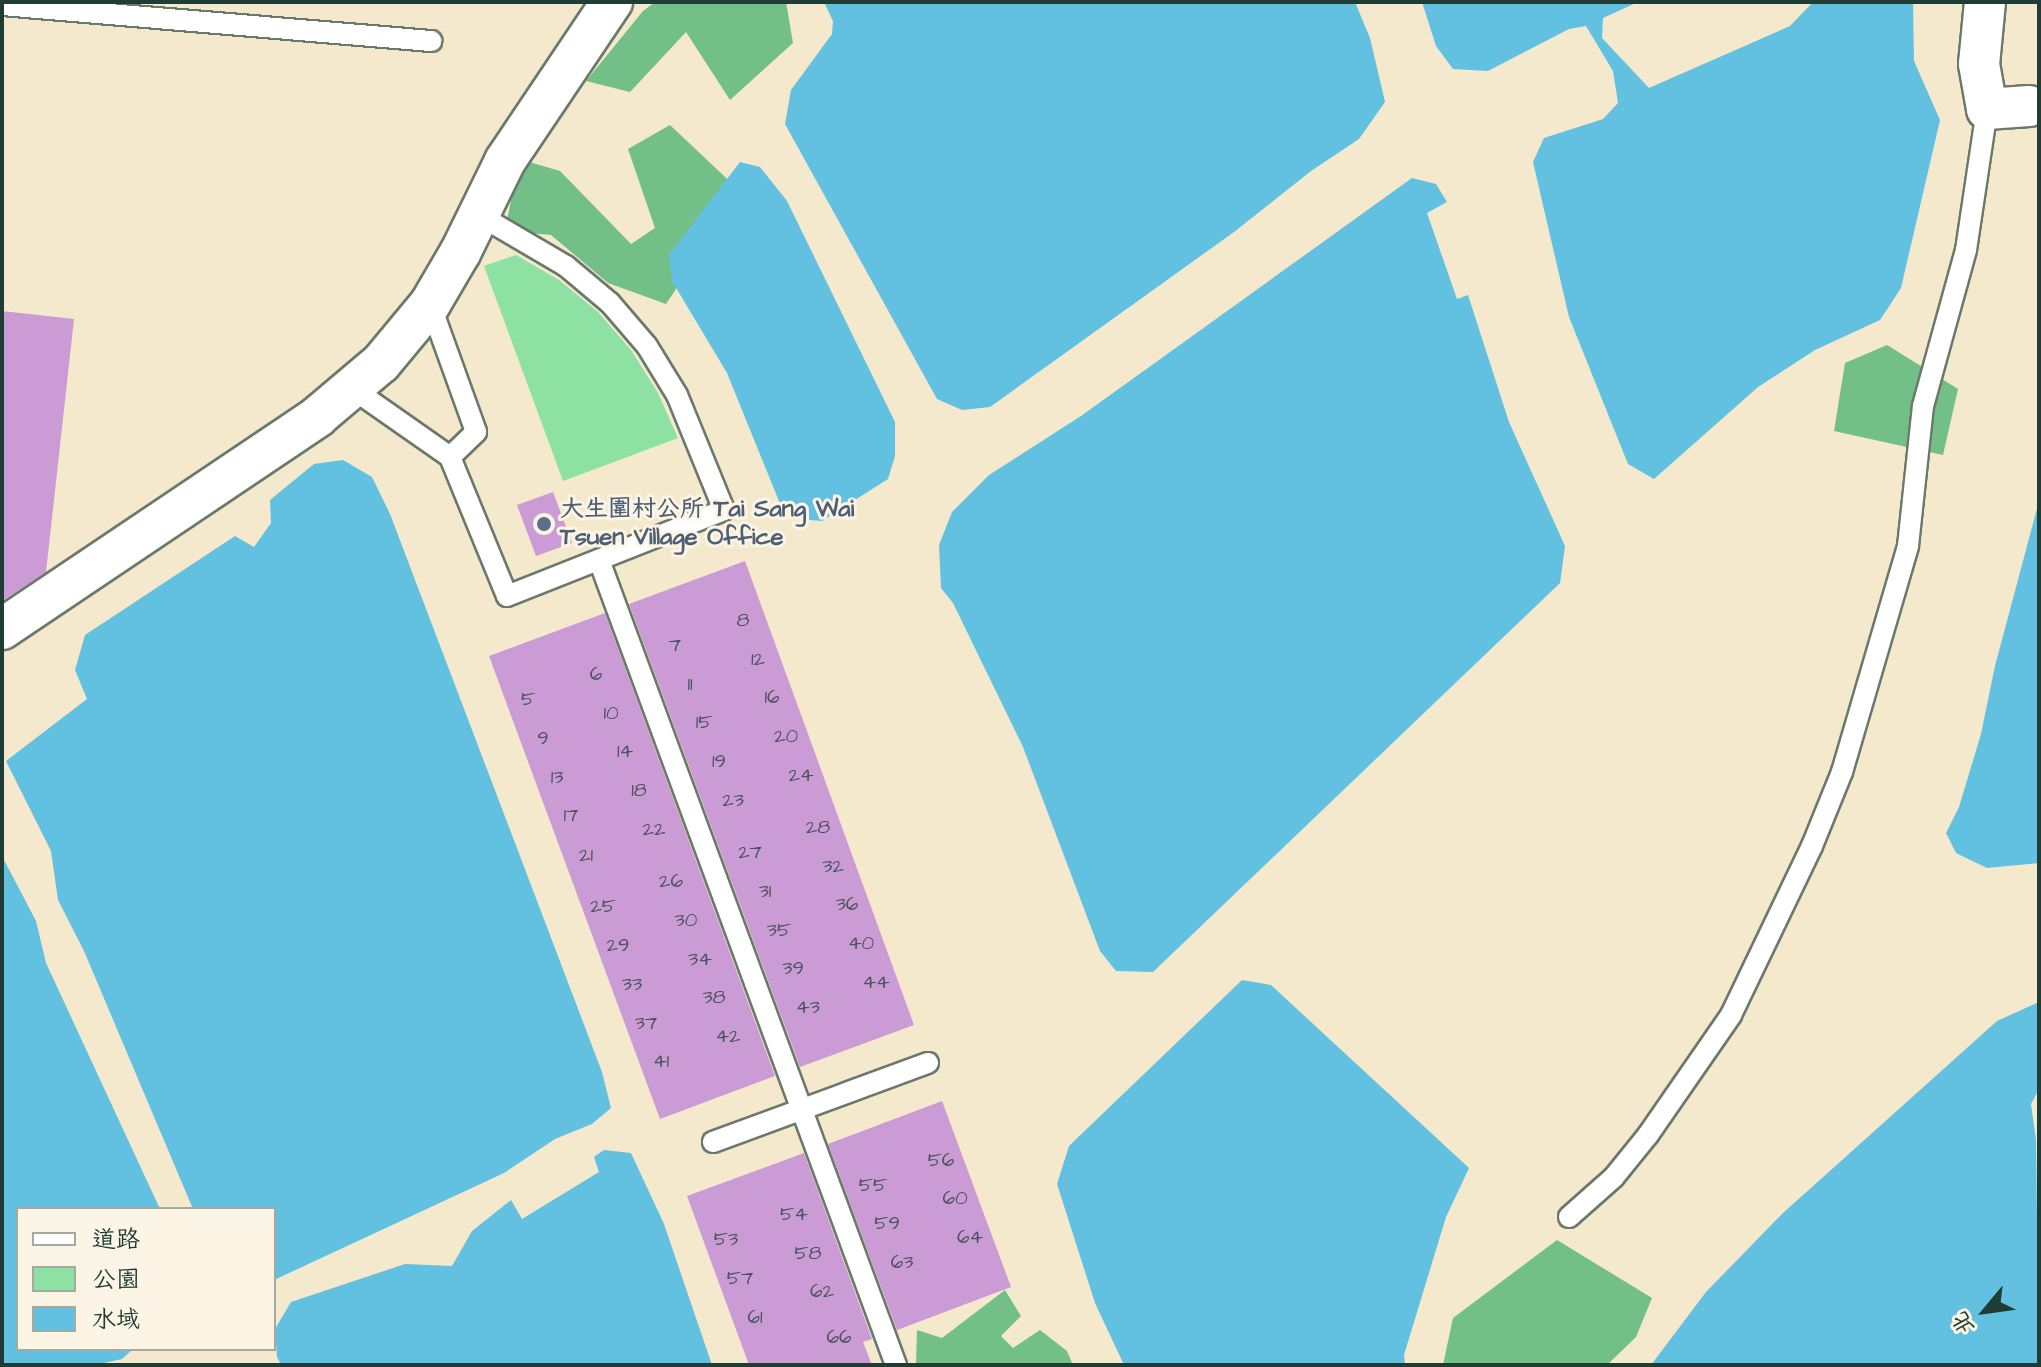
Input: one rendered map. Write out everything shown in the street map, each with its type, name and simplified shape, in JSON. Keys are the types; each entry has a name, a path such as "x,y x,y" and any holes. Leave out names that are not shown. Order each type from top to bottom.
{"street":[{"path":"2,629 317,417 353,389 398,344 430,304 505,161 612,2"},
{"path":"1985,2 1979,64 1987,109 2029,106"}],"lane":[{"path":"2,5 431,41"},
{"path":"1569,1217 1614,1177 1648,1135 1731,1015 1812,846 1842,772 1908,546 1923,406 1966,250 1987,109"},
{"path":"353,389 450,457 507,596 724,510 677,395 647,346 610,303 566,266 479,215"},
{"path":"430,304 476,432 450,457"},
{"path":"599,560 896,1365"},
{"path":"713,1142 928,1063"}],"green space":[{"path":"655,2 786,2 793,43 730,100 686,32 630,92 586,81 643,11"},
{"path":"670,125 741,192 666,304 608,283 551,235 505,231 519,159 560,171 631,244 655,228 628,149"},
{"path":"516,255 559,280 598,312 631,350 658,393 678,438 563,481 484,266"},
{"path":"1887,345 1958,389 1943,455 1834,431 1845,363"},
{"path":"1557,1240 1652,1298 1636,1337 1607,1365 1443,1365 1453,1318"},
{"path":"1005,1290 1021,1316 1001,1336 1013,1348 1040,1330 1067,1351 1073,1365 916,1365 917,1330 942,1338"}],"water":[{"path":"824,2 1355,2 1370,38 1385,102 1359,139 1311,171 1234,232 990,407 962,410 937,399 785,124 791,90 832,34 833,21"},
{"path":"1422,2 1638,2 1603,18 1602,38 1649,88 1790,26 1813,2 1913,2 1914,61 1940,120 1901,288 1880,320 1815,350 1758,387 1654,479 1628,464 1569,317 1533,162 1544,138 1603,119 1618,103 1613,71 1586,26 1569,29 1488,71 1453,69 1436,46"},
{"path":"740,162 760,167 787,201 895,422 895,456 888,479 822,521 798,519 781,506 727,373 672,281 669,255"},
{"path":"1412,178 1436,184 1447,202 1427,213 1457,299 1468,295 1509,422 1565,546 1560,583 1153,972 1116,971 1100,951 1023,747 953,603 941,588 939,545 952,512 989,475 1081,416"},
{"path":"343,460 372,477 390,514 602,1072 611,1108 592,1124 555,1139 504,1173 276,1279 276,1207 192,1207 84,951 58,900 51,851 6,761 87,699 75,670 85,635 235,536 254,547 271,523 270,500 314,464"},
{"path":"2039,501 2039,863 1987,868 1956,853 1946,833 1959,807 1981,734 1995,666"},
{"path":"2,856 36,921 46,963 159,1207 16,1207 16,1351 131,1351 122,1359 95,1365 2,1365"},
{"path":"1242,980 1271,985 1469,1168 1446,1217 1404,1355 1405,1365 1124,1365 1095,1303 1057,1184 1069,1146"},
{"path":"2039,1002 2039,1089 2031,1104 2036,1140 2039,1365 1651,1365 1706,1292 1783,1213 1997,1021"},
{"path":"604,1150 631,1153 664,1224 712,1365 281,1365 277,1357 276,1327 291,1302 405,1264 452,1266 472,1231 511,1200 522,1219 599,1172 594,1157"}],"building":[{"path":"2,311 74,319 46,572 2,601"},
{"name":"大生圍村公所 Tai Sang Wai Tsuen Village Office","path":"553,492 572,543 536,556 517,505"},
{"path":"745,561 914,1025 800,1067 629,604"},
{"path":"605,613 775,1076 660,1119 489,656"},
{"path":"942,1101 1011,1287 897,1330 828,1144"},
{"path":"804,1153 872,1339 863,1342 872,1365 749,1365 687,1196"}],"place":[{"name":"大生圍村公所 Tai Sang Wai Tsuen Village Office","path":"544,524"}]}
